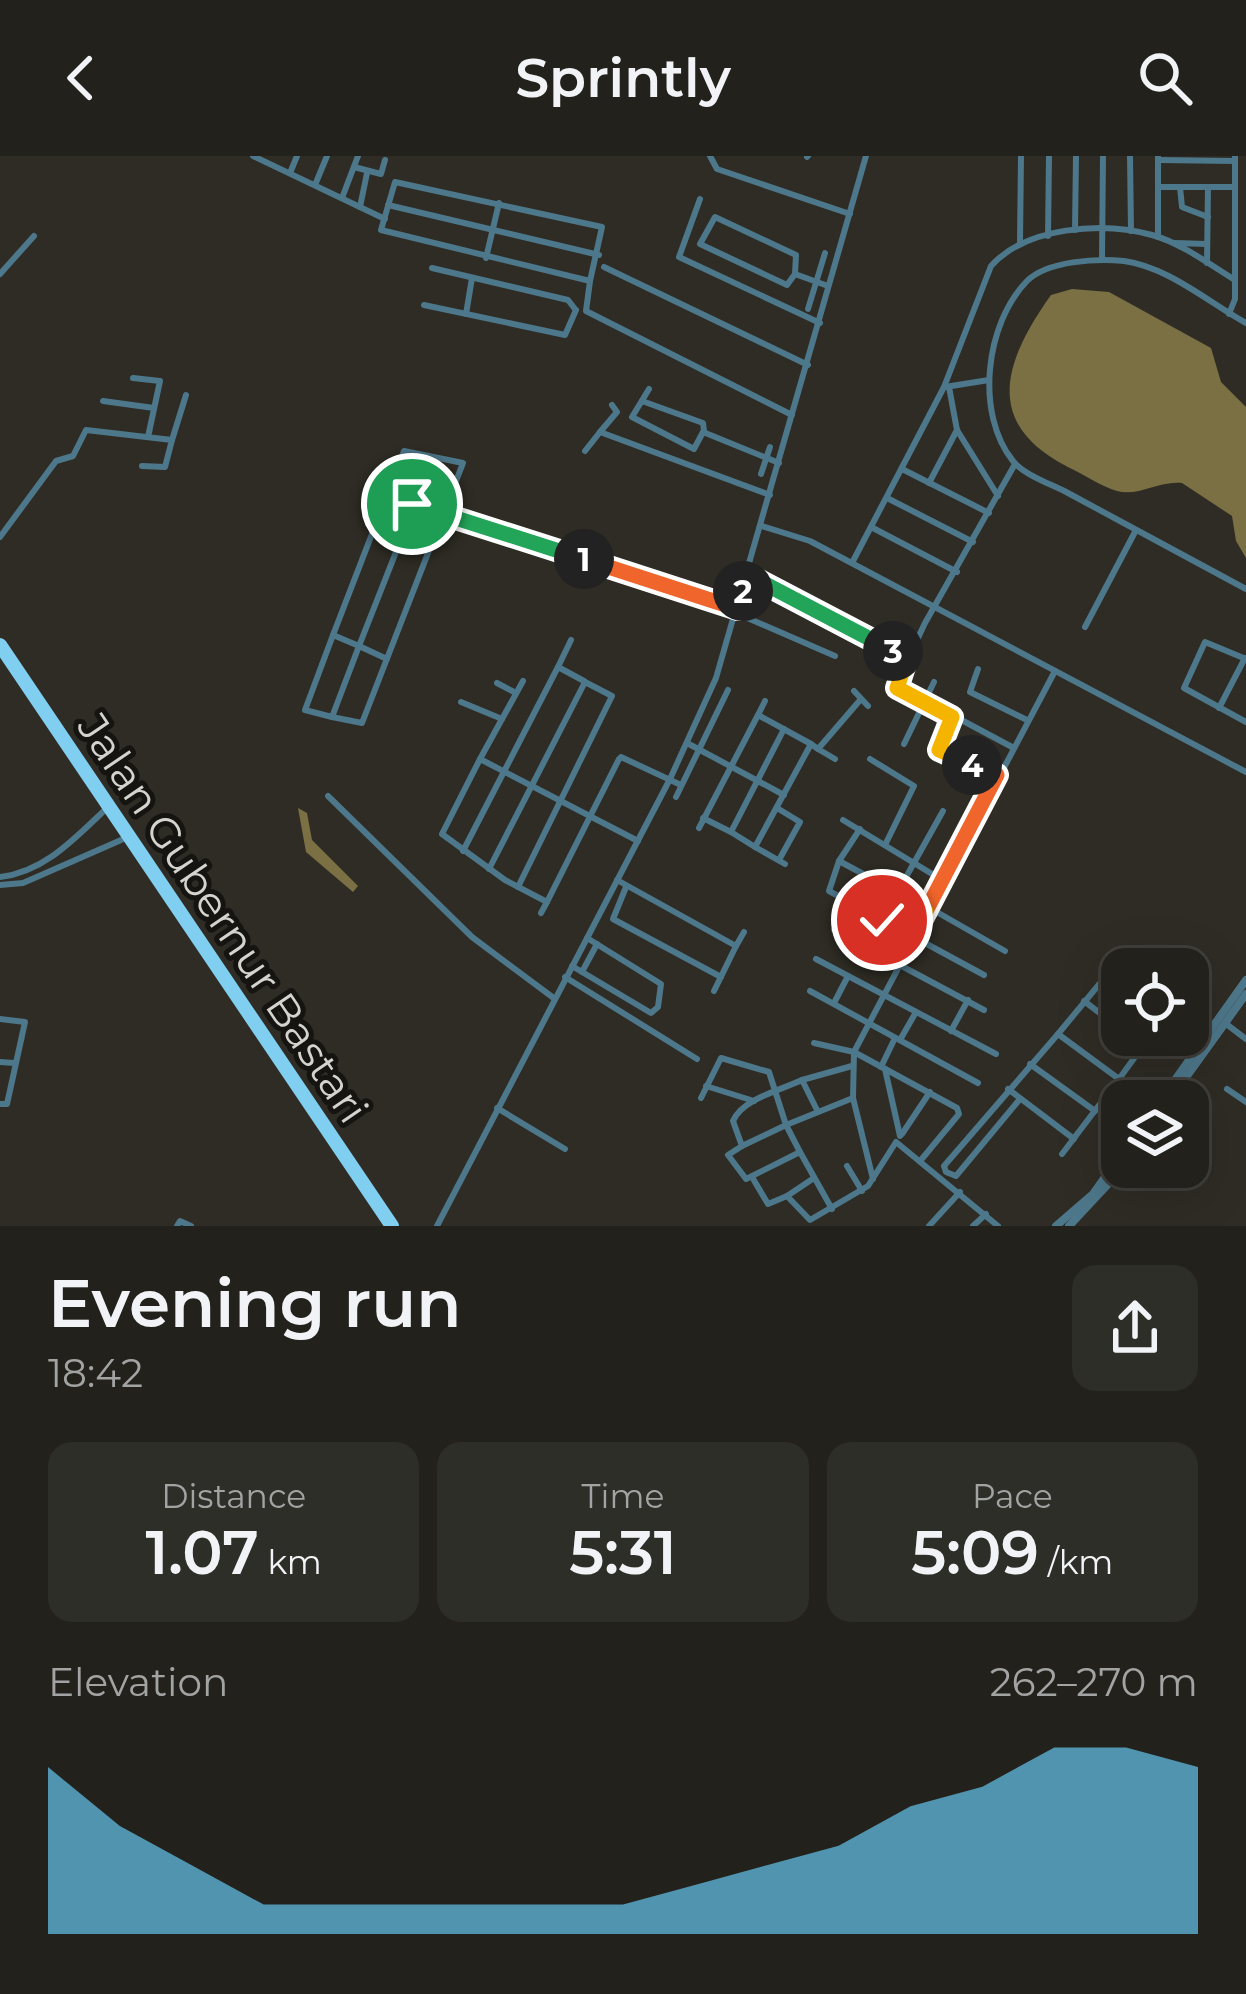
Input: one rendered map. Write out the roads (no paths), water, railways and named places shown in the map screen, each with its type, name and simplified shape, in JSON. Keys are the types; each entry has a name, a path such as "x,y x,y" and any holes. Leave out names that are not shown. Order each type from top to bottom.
{"highway":[{"name":"Jalan Gubernur Bastari","path":"0,645 392,1226"}],"street":[{"path":"254,156 385,219"},
{"path":"290,173 297,156"},
{"path":"315,185 327,156"},
{"path":"342,198 358,156"},
{"path":"710,156 717,169 850,214"},
{"path":"1020,242 1021,156"},
{"path":"1048,156 1048,236"},
{"path":"1075,232 1076,156"},
{"path":"1102,260 1103,156"},
{"path":"1130,156 1131,231"},
{"path":"437,1226 680,760 721,665 863,157"},
{"path":"1158,237 1158,158 1235,158 1235,277 1229,314"},
{"path":"354,166 382,174 385,160"},
{"path":"360,207 367,172"},
{"path":"424,305 565,335 590,281 602,227 398,180 381,230 590,281"},
{"path":"1158,187 1235,187"},
{"path":"1180,187 1182,207 1208,217"},
{"path":"1207,263 1208,187"},
{"path":"700,199 679,256 820,323"},
{"path":"486,258 499,203"},
{"path":"388,205 598,254"},
{"path":"715,217 796,255 795,274 787,285 700,244 715,217"},
{"path":"852,563 946,387 991,266 1020,242 1075,232 1131,231 1172,243 1235,277 1246,273"},
{"path":"0,274 34,236"},
{"path":"1172,243 1208,244"},
{"path":"1236,246 1246,247"},
{"path":"808,309 825,253"},
{"path":"1246,323 1150,266 1102,260 1040,272 1027,282 1003,324 989,380 990,417 1015,464 1246,589"},
{"path":"604,267 808,365"},
{"path":"432,268 568,300 792,415"},
{"path":"795,274 828,286"},
{"path":"466,314 472,278"},
{"path":"1234,298 1246,299"},
{"path":"133,378 160,381 148,437"},
{"path":"946,387 989,380"},
{"path":"946,387 957,430 998,496"},
{"path":"642,401 703,423 704,432 694,449 632,418 649,388"},
{"path":"142,466 165,467 186,395"},
{"path":"103,401 154,409"},
{"path":"585,451 617,412 612,405"},
{"path":"0,537 56,461 73,456 86,430 172,440"},
{"path":"929,483 957,430"},
{"path":"600,432 770,495"},
{"path":"704,432 778,464"},
{"path":"761,474 770,447"},
{"path":"404,452 463,464 362,723 304,710 383,495 404,452"},
{"path":"332,717 433,458"},
{"path":"1012,747 897,688 907,658 1015,464"},
{"path":"902,469 989,513"},
{"path":"383,495 737,611 835,656"},
{"path":"886,497 973,542"},
{"path":"762,526 794,534 852,563 1246,772"},
{"path":"871,527 957,572"},
{"path":"1085,627 1136,530"},
{"path":"748,575 907,658"},
{"path":"333,635 387,659"},
{"path":"463,851 571,640"},
{"path":"1219,708 1245,659 1203,644 1184,690 1246,722"},
{"path":"518,887 613,703 612,696 557,667"},
{"path":"978,669 967,686 970,692 1027,721"},
{"path":"873,1179 853,1098 854,1052 1055,671"},
{"path":"523,681 442,834 547,902"},
{"path":"489,868 585,682"},
{"path":"904,744 934,682"},
{"path":"497,683 516,693"},
{"path":"676,797 728,690"},
{"path":"755,847 814,746 864,703 854,691"},
{"path":"699,828 766,701"},
{"path":"461,702 502,719"},
{"path":"758,715 835,759"},
{"path":"952,717 939,750 997,775"},
{"path":"731,832 784,729"},
{"path":"687,743 784,795"},
{"path":"541,913 621,758 681,785"},
{"path":"480,759 638,841"},
{"path":"870,759 914,786 886,843"},
{"path":"680,760 690,765"},
{"path":"328,796 472,937 555,998"},
{"path":"0,881 32,870 108,807"},
{"path":"703,818 782,862 800,822 777,808"},
{"path":"882,920 943,811"},
{"path":"844,820 942,880"},
{"path":"860,830 839,861 829,891 984,974"},
{"path":"0,881 23,883 128,837"},
{"path":"839,861 897,892"},
{"path":"617,880 736,946"},
{"path":"627,886 613,920 721,977"},
{"path":"928,907 1005,951"},
{"path":"834,930 984,1010"},
{"path":"714,992 744,932"},
{"path":"572,966 651,1013 658,1007 661,984 586,938"},
{"path":"582,972 597,944"},
{"path":"816,959 996,1054"},
{"path":"833,1004 848,976"},
{"path":"566,977 697,1059"},
{"path":"1171,1080 1246,980"},
{"path":"1019,1099 956,1176 946,1172 944,1166 1101,982"},
{"path":"810,992 978,1083"},
{"path":"1184,1080 1246,994"},
{"path":"951,1031 968,1000"},
{"path":"1084,1001 1101,1014"},
{"path":"916,1012 883,1068 898,1139 998,1226"},
{"path":"0,1019 25,1022 2,1105"},
{"path":"1225,1023 1246,1039"},
{"path":"1058,1034 1119,1079"},
{"path":"814,1042 854,1052 959,1114 921,1160"},
{"path":"1062,1154 1136,1056"},
{"path":"701,1098 718,1058 737,1059 769,1072 786,1125 832,1209"},
{"path":"0,1062 14,1063"},
{"path":"1030,1064 1095,1112"},
{"path":"742,1146 734,1116 754,1101 852,1065"},
{"path":"802,1081 818,1112"},
{"path":"706,1086 754,1101"},
{"path":"1228,1089 1245,1098"},
{"path":"1008,1090 1074,1139"},
{"path":"787,1196 807,1220 862,1191 930,1093"},
{"path":"800,1152 742,1178 728,1155 853,1098"},
{"path":"997,1102 1009,1111"},
{"path":"497,1108 565,1149"},
{"path":"847,1166 862,1191"},
{"path":"752,1177 768,1204 814,1178"},
{"path":"1056,1226 1101,1183"},
{"path":"1069,1226 1104,1188"},
{"path":"929,1226 960,1192"},
{"path":"973,1226 986,1214"},
{"path":"177,1226 180,1221 191,1226"}]}
